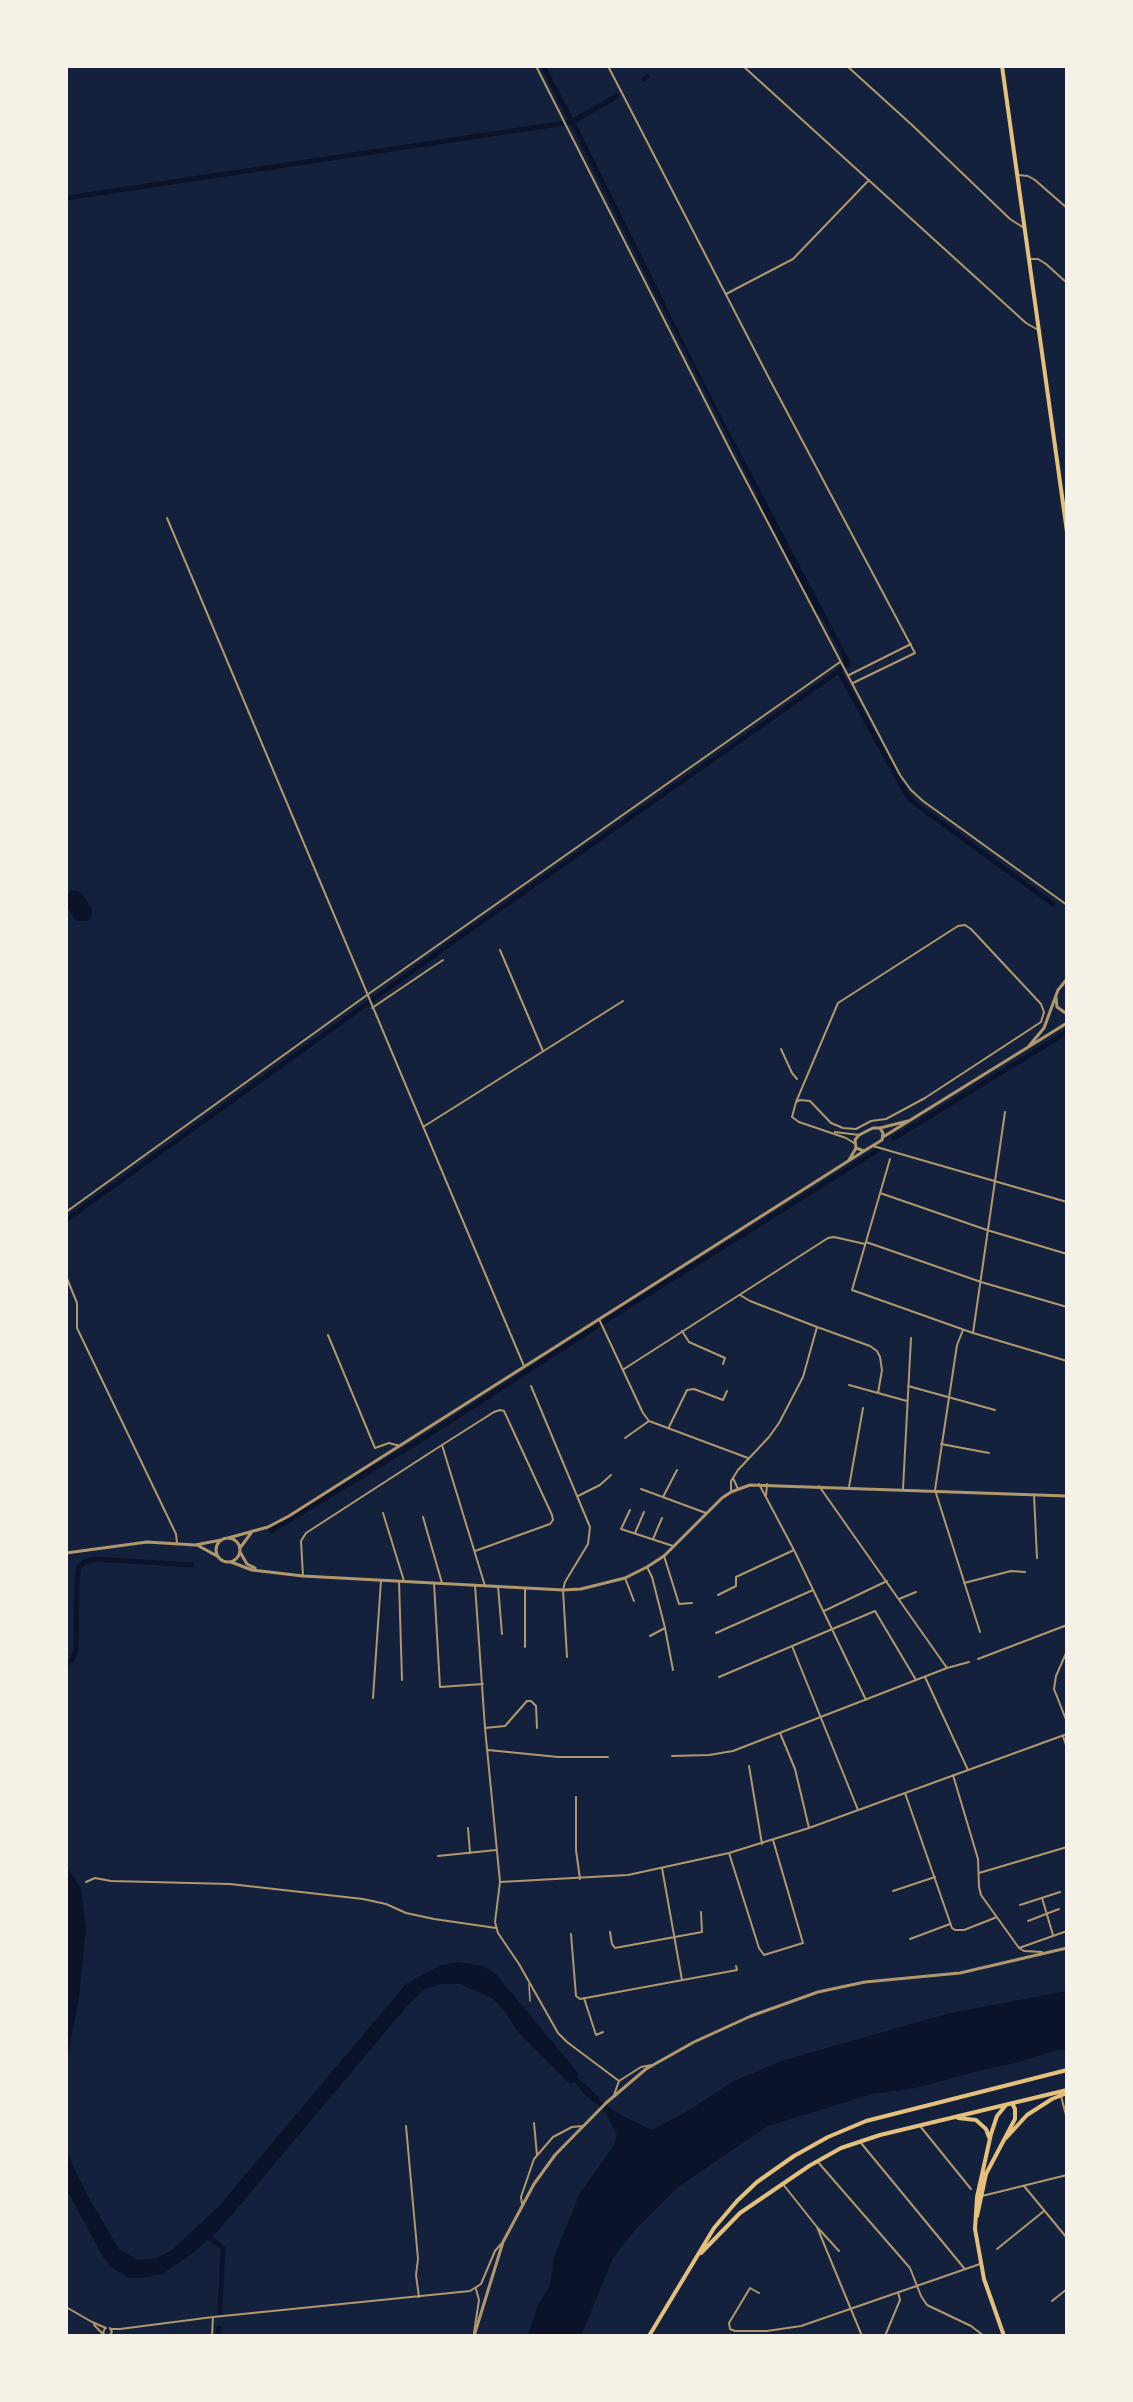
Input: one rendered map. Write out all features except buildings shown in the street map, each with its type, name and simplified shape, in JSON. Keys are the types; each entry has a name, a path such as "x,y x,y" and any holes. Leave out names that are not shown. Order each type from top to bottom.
{"main road":[{"path":"1002,66 1067,531"},
{"path":"649,2336 714,2228 758,2182 794,2157 828,2137 866,2121 1067,2070"},
{"path":"699,2254 733,2218 782,2183 817,2161 860,2141 1006,2104 1067,2092"},
{"path":"1000,2146 1027,2115 1067,2092"},
{"path":"975,2229 986,2174 1015,2119 1015,2109 1012,2103"},
{"path":"1004,2336 980,2264 975,2229 977,2197 989,2140 997,2116 1006,2104"},
{"path":"952,2119 976,2120 986,2129 989,2140"}],"street":[{"path":"536,66 712,416 900,775 911,790 1067,905"},
{"path":"608,66 780,401 915,653 853,683"},
{"path":"742,66 1026,323 1040,331"},
{"path":"848,66 1010,219 1025,229"},
{"path":"1017,175 1028,176 1035,180 1067,208"},
{"path":"726,294 793,259 869,180"},
{"path":"1029,259 1038,259 1046,264 1067,283"},
{"path":"167,518 524,1366"},
{"path":"849,676 911,644"},
{"path":"66,1212 840,662"},
{"path":"796,1102 806,1100 831,1123 843,1128 856,1128 871,1121 893,1117 1037,1026 1044,1017 1043,1007 971,929 961,925 838,1003 796,1102 792,1114 796,1120 830,1132 864,1151"},
{"path":"500,950 543,1051"},
{"path":"372,1007 443,960"},
{"path":"1026,1049 1048,1021 1055,995 1067,979"},
{"path":"1055,995 1057,1007 1067,1014"},
{"path":"423,1127 623,1000"},
{"path":"66,1553 147,1542 195,1545 253,1532 289,1516 1067,1023"},
{"path":"781,1049 796,1078"},
{"path":"973,1333 1005,1112"},
{"path":"830,1132 859,1135 873,1128 916,1119"},
{"path":"880,1128 886,1147 891,1150"},
{"path":"848,1163 859,1135"},
{"path":"873,1146 1067,1202"},
{"path":"890,1159 852,1290 963,1330 1067,1361"},
{"path":"880,1193 987,1230 1067,1254"},
{"path":"624,1369 832,1237 866,1243 981,1282 1067,1307"},
{"path":"66,1276 77,1303 77,1328 176,1534 177,1543"},
{"path":"740,1295 750,1301 870,1346 880,1356 882,1370 878,1393"},
{"path":"599,1320 643,1413 649,1420 749,1458"},
{"path":"731,1492 730,1486 734,1478 769,1437 798,1386 818,1327"},
{"path":"963,1330 957,1346 948,1397 935,1490 980,1632"},
{"path":"682,1331 689,1342 725,1358 723,1364"},
{"path":"328,1335 375,1448 389,1443 400,1446"},
{"path":"903,1489 911,1338"},
{"path":"849,1385 907,1401"},
{"path":"531,1386 590,1523 590,1537 565,1582 563,1590 567,1657"},
{"path":"908,1386 995,1410"},
{"path":"669,1427 687,1390 694,1389 723,1400 727,1391"},
{"path":"849,1487 863,1408"},
{"path":"303,1576 301,1541 306,1533 500,1410 504,1411 553,1518 550,1524 474,1552"},
{"path":"625,1438 649,1420"},
{"path":"941,1444 988,1454"},
{"path":"442,1445 485,1586"},
{"path":"663,1497 677,1470"},
{"path":"578,1496 600,1485 611,1475"},
{"path":"734,1478 738,1489"},
{"path":"195,1545 224,1562 303,1576 563,1590 600,1586 625,1578 647,1567 664,1556 706,1513 731,1492 759,1484 1067,1496"},
{"path":"759,1484 794,1550 866,1700"},
{"path":"766,1496 767,1484"},
{"path":"819,1486 947,1668"},
{"path":"824,1494 826,1486"},
{"path":"641,1489 706,1513"},
{"path":"1034,1495 1037,1558"},
{"path":"630,1510 621,1529 673,1546"},
{"path":"635,1533 644,1512"},
{"path":"382,1513 401,1581 402,1680"},
{"path":"423,1516 442,1583"},
{"path":"653,1539 662,1518"},
{"path":"231,1562 237,1558 253,1532"},
{"path":"228,1538 236,1541 245,1561 256,1569"},
{"path":"218,1557 216,1548 221,1540"},
{"path":"718,1595 736,1586 736,1577 794,1550"},
{"path":"664,1556 679,1604 692,1602"},
{"path":"647,1567 652,1577 665,1628 673,1670"},
{"path":"964,1583 1011,1571 1024,1572"},
{"path":"625,1578 634,1601"},
{"path":"373,1698 381,1580"},
{"path":"824,1611 887,1581"},
{"path":"434,1583 440,1687 483,1684"},
{"path":"476,1585 485,1728 500,1882 495,1913 496,1928 561,2037 619,2081"},
{"path":"498,1586 502,1634"},
{"path":"525,1588 525,1647"},
{"path":"716,1633 813,1590"},
{"path":"899,1599 916,1592"},
{"path":"719,1677 874,1611 916,1680"},
{"path":"978,1659 1067,1625"},
{"path":"650,1636 665,1628"},
{"path":"792,1646 858,1810"},
{"path":"1067,1651 1056,1676 1054,1689 1067,1722"},
{"path":"672,1756 709,1755 733,1750 947,1668 969,1662"},
{"path":"925,1677 968,1770"},
{"path":"485,1728 505,1726 527,1701 531,1701 536,1706 537,1728"},
{"path":"780,1733 795,1769 809,1828"},
{"path":"500,1882 628,1875 729,1853 809,1828 1067,1734"},
{"path":"1062,1735 1067,1748"},
{"path":"488,1750 558,1758 608,1757"},
{"path":"749,1766 762,1844"},
{"path":"953,1775 978,1859 981,1895 1019,1948 1024,1951 1047,1953"},
{"path":"905,1793 950,1924 959,1931 997,1917"},
{"path":"576,1797 576,1850 580,1879"},
{"path":"468,1828 470,1852"},
{"path":"729,1853 759,1948 764,1956 803,1943 773,1840"},
{"path":"979,1873 1067,1847"},
{"path":"438,1856 496,1850"},
{"path":"662,1868 682,1980"},
{"path":"893,1892 934,1877"},
{"path":"86,1882 95,1878 111,1881 230,1884 344,1897 386,1904 406,1913 434,1919 496,1928"},
{"path":"1020,1905 1060,1892"},
{"path":"1042,1898 1053,1935"},
{"path":"1028,1921 1059,1909"},
{"path":"610,1932 615,1948 702,1932 701,1912"},
{"path":"910,1939 950,1924"},
{"path":"1019,1948 1067,1930"},
{"path":"571,1934 576,1996 584,1998 737,1970 736,1966"},
{"path":"474,2336 503,2242 522,2204 555,2155 599,2110 652,2065 694,2042 751,2016 818,1992 865,1982 960,1974 1067,1948"},
{"path":"584,1998 596,2035 603,2032"},
{"path":"614,2097 619,2081 640,2067 652,2065"},
{"path":"1062,2096 1067,2118"},
{"path":"534,2122 537,2155"},
{"path":"522,2204 521,2197 537,2155 553,2137 572,2127 585,2125"},
{"path":"406,2126 418,2259 416,2275 419,2297"},
{"path":"920,2126 970,2189"},
{"path":"860,2141 964,2268"},
{"path":"817,2161 910,2268 927,2305 971,2326 984,2336"},
{"path":"981,2197 1067,2175"},
{"path":"782,2183 839,2251"},
{"path":"1024,2186 1067,2238"},
{"path":"997,2249 1044,2211"},
{"path":"817,2227 862,2336"},
{"path":"66,2307 92,2322 108,2328 120,2329 476,2289 481,2284 495,2251 503,2242"},
{"path":"759,2293 750,2288 729,2323 730,2328 758,2331 792,2328 980,2264"},
{"path":"474,2336 479,2300 476,2289"},
{"path":"1052,2301 1067,2289"},
{"path":"885,2336 900,2300 898,2292"},
{"path":"212,2336 213,2317"},
{"path":"92,2322 107,2335"},
{"path":"107,2335 108,2328"},
{"path":"107,2335 108,2328"},
{"path":"107,2335 120,2329"}],"lane":[{"path":"530,1983 530,2001"}],"water":[{"path":"659,300 663,300 850,661 850,668 745,471"},
{"path":"74,890 82,893 92,909 91,918 88,921 76,921 66,906 66,894"},
{"path":"66,1866 81,1888 86,1929 79,1997 66,2066 68,1928"},
{"path":"458,1962 482,1966 495,1973 579,2074 577,2077 599,2097 600,2101 619,2114 652,2130 686,2112 732,2082 781,2061 950,2013 1067,1991 1067,2050 1056,2050 1016,2063 916,2088 872,2094 768,2126 678,2187 635,2230 613,2258 581,2336 528,2336 538,2305 550,2285 554,2257 580,2193 614,2145 617,2135 605,2111 584,2094 575,2082 570,2084 518,2032 503,2009 492,1998 460,1984 442,1984 424,1990 408,2005 219,2230 193,2253 162,2274 141,2278 130,2278 111,2267 103,2257 66,2188 66,2147 90,2200 119,2249 138,2260 157,2258 172,2250 218,2207 406,1984 441,1965"}],"waterway":[{"path":"543,66 569,116"},
{"path":"66,198 572,122 617,96"},
{"path":"571,119 663,304"},
{"path":"759,498 819,612"},
{"path":"66,1220 457,939 839,671 847,665 845,660"},
{"path":"839,671 905,792 913,802 1053,904"},
{"path":"894,1138 1067,1032"},
{"path":"271,1531 424,1438 605,1321 878,1150"},
{"path":"66,1664 72,1660 76,1650 77,1580 79,1567 84,1562 95,1559 192,1565"},
{"path":"206,2235 223,2248 220,2313"},
{"path":"218,2336 219,2328"}]}
